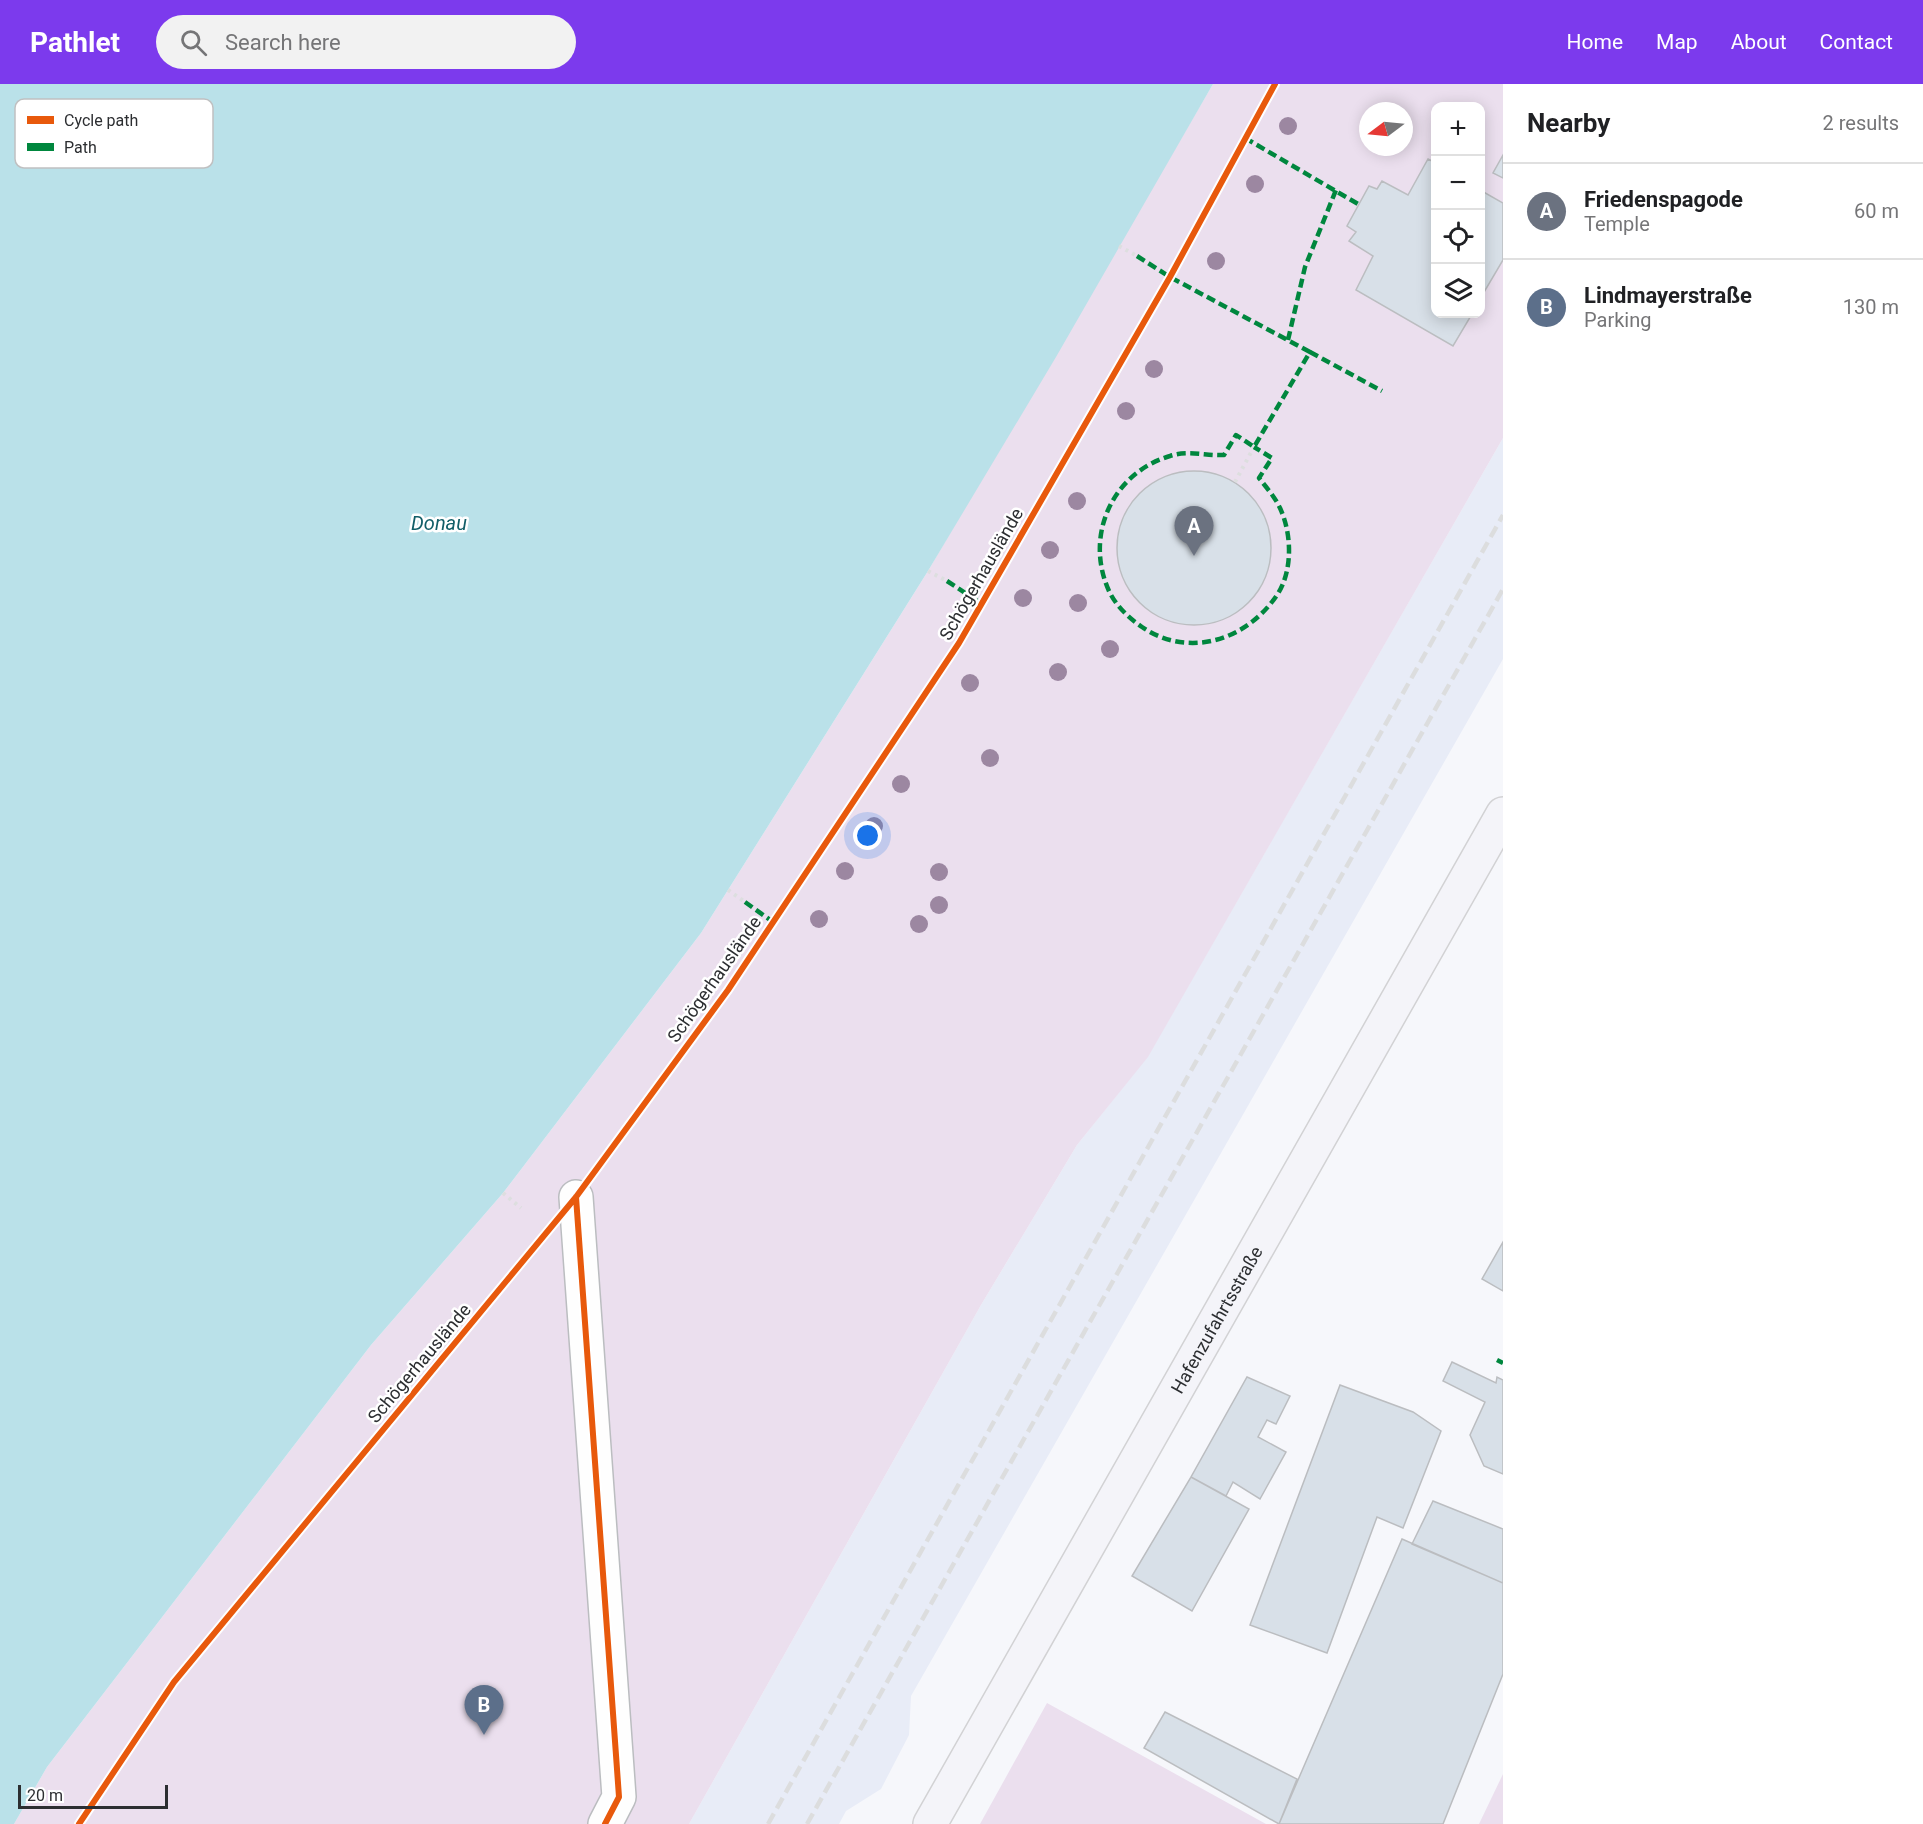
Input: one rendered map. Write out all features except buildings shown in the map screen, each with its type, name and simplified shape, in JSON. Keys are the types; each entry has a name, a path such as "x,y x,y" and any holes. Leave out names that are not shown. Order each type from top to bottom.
{"main road":[{"name":"Hafenzufahrtsstraße","path":"930,1824 1503,814"}],"street":[{"path":"576,1197 619,1797 605,1824"}],"path":[{"path":"1119,246 1137,256"},
{"path":"1235,482 1254,447"},
{"path":"928,571 947,582"},
{"path":"728,890 745,902"},
{"path":"503,1193 521,1209"}],"shaded area":[{"path":"1213,84 1503,84 1503,438 1148,1057 1077,1145 981,1305 689,1824 14,1824 47,1767 371,1345 503,1193 701,933 928,571"},
{"path":"1503,438 1503,659 911,1696 909,1735 881,1789 846,1811 839,1824 689,1824 981,1305 1077,1145 1148,1056"},
{"path":"1047,1703 1266,1824 980,1824"},
{"path":"1503,1774 1503,1824 1479,1824"}],"water":[{"name":"Donau","path":"0,84 1213,84 1056,357 928,571 701,933 503,1193 371,1345 47,1767 14,1824 0,1824"}],"railway":[{"path":"768,1824 1503,515"},
{"path":"807,1824 1503,589"}],"marked path":[{"path":"1245,138 1358,204"},
{"path":"1288,340 1305,267 1336,190"},
{"path":"1137,256 1170,277 1310,352 1254,447 1236,435 1224,455 1177,454 1150,464 1132,477 1108,509 1102,529 1100,549 1102,570 1115,602 1142,627 1160,637 1179,642 1197,643 1216,640 1250,623 1265,611 1277,595 1286,575 1289,541 1278,504 1259,478 1272,458 1254,447"},
{"path":"1310,352 1382,391"},
{"path":"947,581 982,604"},
{"path":"745,902 773,922"},
{"path":"1497,1360 1503,1363"}],"cycle path":[{"name":"Schögerhauslände","path":"79,1824 174,1682 576,1197 728,990 959,643 1170,277 1275,84"},
{"path":"576,1197 619,1797 605,1824"}],"place":[{"name":"Friedenspagode","path":"1194,556"},
{"name":"Lindmayerstraße","path":"484,1735"}]}
